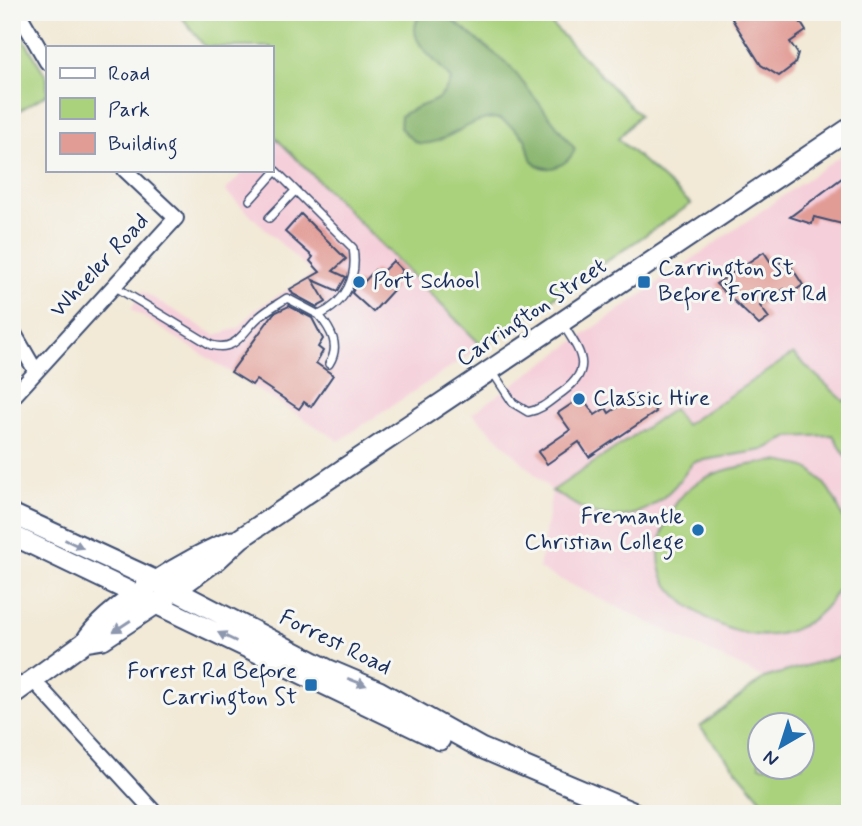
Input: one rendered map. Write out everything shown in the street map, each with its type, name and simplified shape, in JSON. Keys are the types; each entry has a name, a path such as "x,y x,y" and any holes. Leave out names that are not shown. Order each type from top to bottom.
{"main road":[{"name":"Carrington Street","path":"12,695 86,642 103,639 156,604 167,586 207,550 241,538 850,128"},
{"name":"Forrest Road","path":"12,514 167,586 327,669 379,691 481,748 637,814"},
{"name":"Forrest Road","path":"12,534 510,773 607,814"},
{"name":"Carrington Street","path":"86,642 95,625 138,595 167,586"}],"street":[{"path":"18,12 46,60"},
{"name":"Wheeler Road","path":"12,398 176,218 127,172"},
{"path":"12,330 35,370"},
{"path":"33,680 156,814"}],"lane":[{"path":"250,200 276,172 353,248 355,261 343,299 319,315"},
{"path":"269,218 295,191"},
{"path":"113,285 211,345 222,348 231,346 259,317 287,298 319,315 331,331 335,356 329,365"},
{"path":"491,369 513,403 528,412 537,410 574,385 583,366 581,353 561,322"}],"shaded area":[{"name":"Port School","path":"275,137 482,346 339,441 131,309 142,291 215,335 239,328 256,309 313,274 225,191 243,172 273,172"},
{"path":"850,149 850,397 844,399 793,353 728,396 793,354 844,401 850,399 850,653 764,678 539,569 552,491 472,413"}],"green space":[{"path":"178,12 540,12 639,115 618,139 691,204 482,346 275,137 273,139 273,46 204,46"},
{"path":"422,12 442,12 509,65 575,149 568,160 550,168 537,165 531,158 525,139 499,119 479,121 425,144 414,141 400,128 401,116 441,96 451,80 418,41 416,22"},
{"path":"12,19 46,76 46,95 12,115"},
{"path":"793,354 844,401 850,399 850,463 833,435 789,437 763,450 693,462 664,497 640,512 626,516 595,514 552,491 673,409 685,425"},
{"path":"776,461 808,468 825,485 836,501 849,532 849,557 836,593 810,621 794,630 775,635 748,634 711,620 687,605 672,591 662,574 659,550 661,537 678,501 695,484 724,471"},
{"path":"850,653 850,814 774,814 700,727 764,678"}],"building":[{"path":"742,12 794,12 806,31 790,42 798,54 795,64 779,76 761,65 732,19"},
{"path":"850,172 850,219 842,224 814,217 812,224 790,217"},
{"path":"301,214 346,259 333,271 346,277 338,291 313,280 326,302 317,307 293,294 290,289 320,272 310,261 313,257 285,232"},
{"path":"764,252 774,267 786,259 803,285 789,295 784,289 760,306 769,318 759,325 716,284"},
{"path":"393,261 403,271 391,284 395,288 373,312 352,293 357,282 362,284 375,270 380,274"},
{"path":"289,306 312,318 323,339 318,347 323,351 316,363 333,375 311,407 304,402 299,409 256,380 252,385 231,372 274,313"},
{"path":"636,394 643,404 648,400 656,412 589,457 579,442 547,464 538,452 570,430 558,413 582,397 595,415 606,408 609,413"}],"place":[{"name":"Port School","path":"359,282"},
{"name":"Carrington St Before Forrest Rd","path":"644,282"},
{"name":"Classic Hire","path":"579,399"},
{"name":"Fremantle Christian College","path":"698,530"},
{"name":"Forrest Rd Before Carrington St","path":"311,685"}]}
